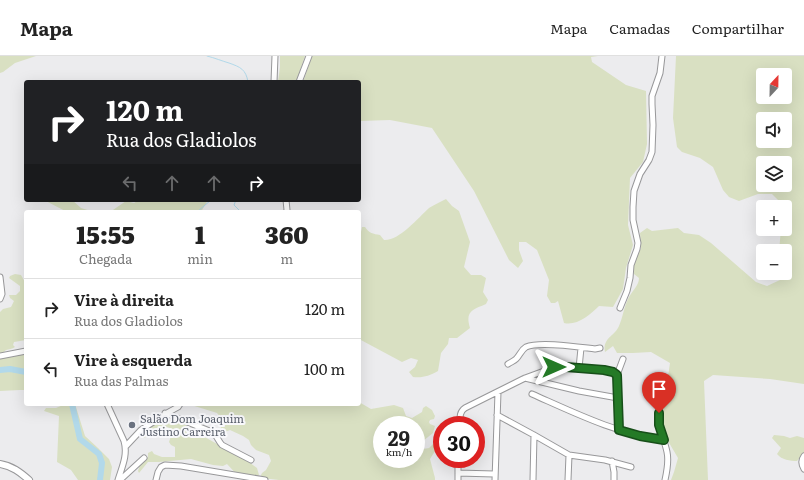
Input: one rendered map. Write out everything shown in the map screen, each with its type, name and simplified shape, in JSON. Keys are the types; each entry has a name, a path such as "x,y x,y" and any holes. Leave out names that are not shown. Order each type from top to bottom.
{"main road":[{"path":"0,464 14,468 29,480"},
{"path":"0,468 12,472 23,480"}],"street":[{"path":"274,80 275,56"},
{"path":"300,80 309,56"},
{"path":"620,308 627,291 631,265 637,249 638,243 633,220 634,191 640,174 652,152 652,96 660,73 662,56"},
{"path":"0,277 2,294 0,300"},
{"path":"508,364 517,358 524,349 535,345 595,349 600,348"},
{"path":"579,368 581,348"},
{"path":"0,356 24,351"},
{"path":"619,430 617,375 623,359"},
{"path":"460,416 462,410 525,378 554,367 607,370 617,375"},
{"path":"664,377 659,413 659,425 668,457 665,480"},
{"path":"525,378 579,391 618,398"},
{"path":"495,480 494,474 498,392"},
{"path":"532,394 596,422 640,436 664,440"},
{"path":"108,406 126,446 125,458 119,480"},
{"path":"126,446 141,430 179,406"},
{"path":"165,414 216,434 222,445 251,460"},
{"path":"497,415 534,434 569,455 612,461 631,467"},
{"path":"533,480 534,434"},
{"path":"568,480 569,455"},
{"path":"804,456 802,465 804,469"},
{"path":"119,480 144,458"},
{"path":"612,461 614,480"},
{"path":"156,480 158,472 161,467 165,465 181,466 265,480"},
{"path":"458,468 458,480"},
{"path":"458,473 494,474"}],"green space":[{"path":"0,56 36,56 15,63 0,73"},
{"path":"280,56 305,56 297,80 278,80"},
{"path":"312,56 598,56 591,57 592,62 626,85 646,91 647,144 643,162 630,178 628,225 633,245 626,268 623,289 613,307 599,306 587,316 574,323 564,323 558,301 551,303 547,296 549,280 537,250 526,242 519,242 519,250 523,261 518,268 509,260 474,191 432,128 390,120 361,121 361,80 304,80"},
{"path":"676,56 804,56 804,384 770,379 713,375 704,381 708,480 671,480 678,458 668,441 662,417 670,363 651,352 617,353 613,346 605,352 605,343 619,326 627,300 638,283 639,278 634,274 634,264 641,248 640,233 647,228 652,231 678,228 684,233 699,235 711,243 756,282 767,286 780,280 792,280 792,244 780,244 780,236 792,236 792,200 778,200 772,194 758,194 739,201 729,197 723,190 713,167 700,158 682,152 677,147 673,118"},
{"path":"446,199 459,211 470,242 464,267 471,275 481,275 486,278 483,292 488,300 486,304 473,310 469,315 468,318 470,328 457,338 449,338 448,344 441,353 438,371 426,376 413,377 409,372 415,367 418,360 411,358 402,362 361,340 361,232 362,227 365,227 371,233 380,235 384,240 396,237 429,208"},
{"path":"48,202 74,202 81,208 88,210 63,210"},
{"path":"125,202 207,202 202,210 113,210"},
{"path":"15,274 21,275 24,280 24,340 14,342 13,345 15,347 0,354 0,312 3,309 11,307 14,301 9,295 16,295 20,291 20,286 9,278"},
{"path":"24,354 24,390 0,391 0,359"},
{"path":"361,403 371,409 394,405 403,408 406,416 373,416 373,468 425,468 425,449 429,448 433,444 433,454 430,459 435,480 279,480 262,478 262,473 266,470 271,461 269,455 256,450 251,445 249,440 243,436 230,430 222,433 220,430 221,427 225,427 225,423 217,413 194,406 361,406"},
{"path":"61,406 76,406 85,436 109,459 112,467 110,480 78,480 71,470 57,462 59,416 44,411 46,408 56,408"},
{"path":"426,406 432,410 435,416 433,416 433,419 429,422 433,425 433,433 425,439 425,416 415,416 422,412 423,408"},
{"path":"164,419 176,420 183,423 192,430 246,460 257,468 259,475 240,478 227,464 223,466 213,465 191,459 148,462 139,473 138,471 140,464 148,457 148,453 152,451 154,454 162,457 175,457 175,447 169,442 172,429 167,427 144,438 141,435 155,423"},
{"path":"774,435 790,438 797,436 804,438 804,453 797,461 781,458 777,454 781,448 772,438"}],"waterway":[{"path":"207,56 239,67 246,74 248,80"},
{"path":"199,210 209,202"},
{"path":"235,202 234,205 239,210"},
{"path":"0,370 10,369 24,372"},
{"path":"72,406 80,439 99,454 102,463 100,480"}],"place":[{"name":"Salão Dom Joaquim Justino Carreira","path":"132,425"}],"route":[{"path":"554,367 560,366 604,370 613,372 617,375 619,430 640,436 664,440 659,425 659,413"}]}
